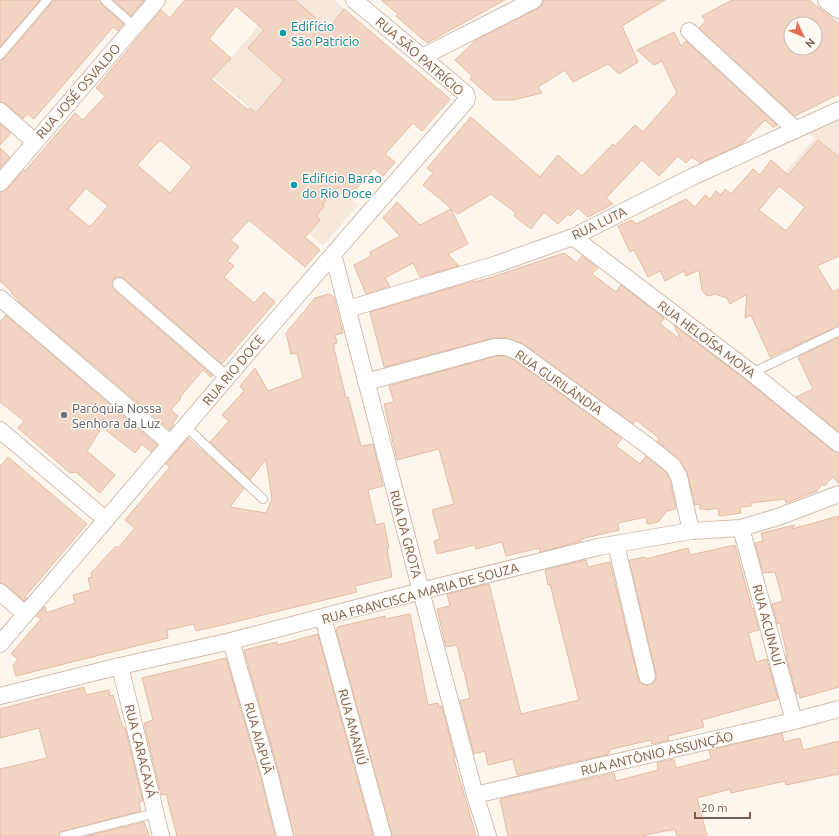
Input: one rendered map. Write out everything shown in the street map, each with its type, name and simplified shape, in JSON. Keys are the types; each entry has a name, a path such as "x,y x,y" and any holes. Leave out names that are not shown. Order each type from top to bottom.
{"street":[{"name":"RUA JOSÉ OSVALDO","path":"0,183 156,0"},
{"path":"422,57 534,0"},
{"path":"828,0 839,8"},
{"name":"RUA SÃO PATRÍCIO","path":"356,1 466,94 467,97"},
{"path":"689,31 796,130"},
{"name":"RUA RIO DOCE","path":"0,644 333,254 466,101 467,97"},
{"name":"RUA LUTA","path":"348,309 497,264 573,237 694,176 839,110"},
{"path":"0,111 35,142"},
{"name":"RUA HELOÍSA MOYA","path":"573,237 752,373 839,444"},
{"name":"RUA DA GROTA","path":"333,254 475,795 488,836"},
{"path":"119,284 227,378"},
{"path":"0,298 171,444"},
{"name":"RUA GURILÂNDIA","path":"366,382 495,347 506,347 519,352 648,446 673,466 678,477 691,531"},
{"path":"0,430 106,520"},
{"name":"RUA FRANCISCA MARIA DE SOUZA","path":"0,696 120,666 231,642 421,591 598,547 691,531 741,528 778,518 839,494"},
{"name":"RUA ACUNAUÍ","path":"741,528 794,722"},
{"path":"616,544 647,676"},
{"path":"0,592 25,614"},
{"name":"RUA AMANIÚ","path":"323,618 383,836"},
{"name":"RUA AIAPUÃ","path":"231,642 270,776 285,836"},
{"name":"RUA CARACAXÁ","path":"120,666 161,836"},
{"name":"RUA ANTÔNIO ASSUNÇÃO","path":"475,795 794,722 839,709"}],"lane":[{"path":"0,55 47,0"},
{"path":"105,0 134,26"},
{"path":"752,373 839,331"},
{"path":"186,427 264,499"},
{"path":"64,836 156,813"}],"shaded area":[{"path":"281,0 334,0 344,9 256,113 213,78"},
{"path":"255,114 358,205 323,246 308,233"},
{"path":"839,118 839,218 785,172 815,138 809,133"}],"building":[{"path":"0,0 40,0 0,47"},
{"path":"52,0 100,0 101,4 124,24 118,31 113,27 34,119 27,114 23,119 6,104 0,102 0,60 4,59 51,4"},
{"path":"113,0 144,0 131,16"},
{"path":"185,0 295,0 328,29 344,9 450,99 422,131 413,123 385,154 395,162 383,176 374,168 349,197 338,187 323,204 324,206 316,216 320,220 305,237 320,250 305,267 249,220 231,240 239,247 227,261 234,266 224,277 254,303 264,292 275,302 222,364 124,278 117,277 113,279 112,286 114,290 212,375 211,377 203,370 180,397 181,398 171,410 178,416 170,430 18,301 19,300 11,293 12,292 0,281 0,192 7,189 24,170 25,171 75,113 83,120 105,96 96,88 161,10 170,18","holes":["236,6 264,30 248,48 284,80 256,113 250,108 248,110 211,79 231,58 209,39","160,140 192,167 170,193 137,165","86,188 108,206 90,227 68,209"]},
{"path":"381,0 505,0 427,43 396,16 398,14"},
{"path":"543,0 665,0 622,26 638,62 619,74 608,64 573,82 565,70 538,87 542,93 513,100 494,100 470,79 472,76 455,60 476,40 538,8 542,5"},
{"path":"732,0 809,0 839,24 839,94 795,116 699,28 706,21 702,16"},
{"path":"674,32 681,46 686,41 777,125 773,127 765,120 742,144 700,163 692,157 686,163 678,156 659,176 642,160 606,198 613,204 588,217 578,208 570,216 568,214 558,224 544,212 531,229 514,216 516,213 491,194 458,214 423,185 433,173 427,168 471,117 540,177 558,155 582,176 613,144 615,146 635,125 643,132 677,93 662,61 654,65 637,50"},
{"path":"0,124 11,133 0,145"},
{"path":"818,140 839,157 839,256 817,266 833,292 839,289 839,326 770,357 751,315 745,318 747,294 730,304 727,298 715,294 710,296 706,295 702,290 699,270 686,276 684,271 665,281 660,271 648,277 634,250 630,252 618,226 632,220 636,224 686,199 695,207 705,195 710,199 716,191 721,195 725,189 731,194 753,169 760,175 771,160 788,175","holes":["779,186 805,207 786,231 759,210"]},
{"path":"0,148 10,157 0,168"},
{"path":"397,202 420,225 451,209 468,244 448,254 459,266 420,277 413,263 385,278 390,286 366,294 354,265 371,256 370,252 400,236 383,218"},
{"path":"564,253 577,263 582,256 598,268 592,274 616,292 621,285 664,318 660,324 681,340 674,325 746,380 833,451 839,453 839,483 832,477 825,486 822,484 817,491 786,503 785,499 751,503 751,506 740,507 741,513 719,516 718,508 706,510 700,509 700,504 695,505 687,472 679,459 657,441 659,438 636,420 633,424 522,343 506,338 493,338 384,367 370,312 492,277"},
{"path":"329,294 334,297 343,333 335,335 337,343 333,344 346,398 348,397 361,446 373,444 383,486 368,490 376,525 384,523 389,548 387,549 392,577 355,586 357,592 218,626 196,631 194,624 167,630 168,638 16,676 13,665 18,659 11,654 41,619 36,616 45,606 46,613 75,603 73,595 91,590 88,578 92,577 91,573 116,546 118,548 135,528 125,520 170,467 166,464 188,438 244,488 230,507 266,513 272,499 266,459 250,480 210,442 229,421 222,415 244,391 240,386 255,368 268,391 303,378 297,353 291,354 286,333 315,298"},
{"path":"6,315 157,445 151,452 142,444 135,453 102,427 87,451 115,475 100,493 76,472 70,473 18,428 24,421 0,402 0,322"},
{"path":"839,337 839,432 796,397 813,389 798,357"},
{"path":"496,356 504,356 514,360 622,438 616,446 640,464 646,456 666,472 670,480 676,509 667,511 658,522 647,524 646,517 618,523 619,530 581,539 581,541 540,552 540,548 506,556 502,542 476,549 475,545 437,554 434,541 440,539 432,510 454,504 439,449 397,460 384,404 394,402 389,386"},
{"path":"8,457 87,524 24,598 27,598 24,601 6,585 0,583 0,466"},
{"path":"839,516 839,687 800,698 799,693 796,694 780,623 777,624 772,604 783,601 775,572 763,573 755,543 763,541 761,533 795,525 792,529"},
{"path":"735,545 759,630 748,633 756,662 767,659 778,699 702,720 704,727 668,736 669,740 652,744 651,740 616,748 609,750 609,754 517,775 513,759 488,765 485,751 474,754 460,701 470,698 464,671 457,645 446,647 437,609 450,606 447,594 489,584 521,714 579,700 550,584 548,585 545,570 586,560 588,567 610,562 638,678 640,683 649,685 654,683 656,674 629,560 645,557 646,559 688,548 690,555"},
{"path":"410,614 428,705 438,703 439,707 442,706 454,759 476,836 392,836 336,630 338,629 337,627 385,616 385,619"},
{"path":"318,634 373,836 294,836 279,773 244,650 277,642 278,645"},
{"path":"226,658 261,778 275,836 177,836 166,794 161,795 144,723 153,720 142,678"},
{"path":"84,687 86,695 109,690 110,696 113,695 123,728 125,728 143,801 139,802 141,811 63,831 60,832 59,836 0,836 0,769 47,758 39,728 0,738 0,709"},
{"path":"782,733 784,742 800,738 803,750 839,741 839,774 786,785 785,781 731,793 730,789 697,798 707,836 677,836 675,829 641,836 508,836 500,799 614,773 616,781 658,770 657,763 674,759 676,768 711,759 709,750"},
{"path":"144,822 149,836 87,836"}],"place":[{"name":"Edifício São Patricio","path":"283,33"},
{"name":"Edificio Barao do Rio Doce","path":"294,185"},
{"name":"Paróquia Nossa Senhora da Luz","path":"64,415"}]}
